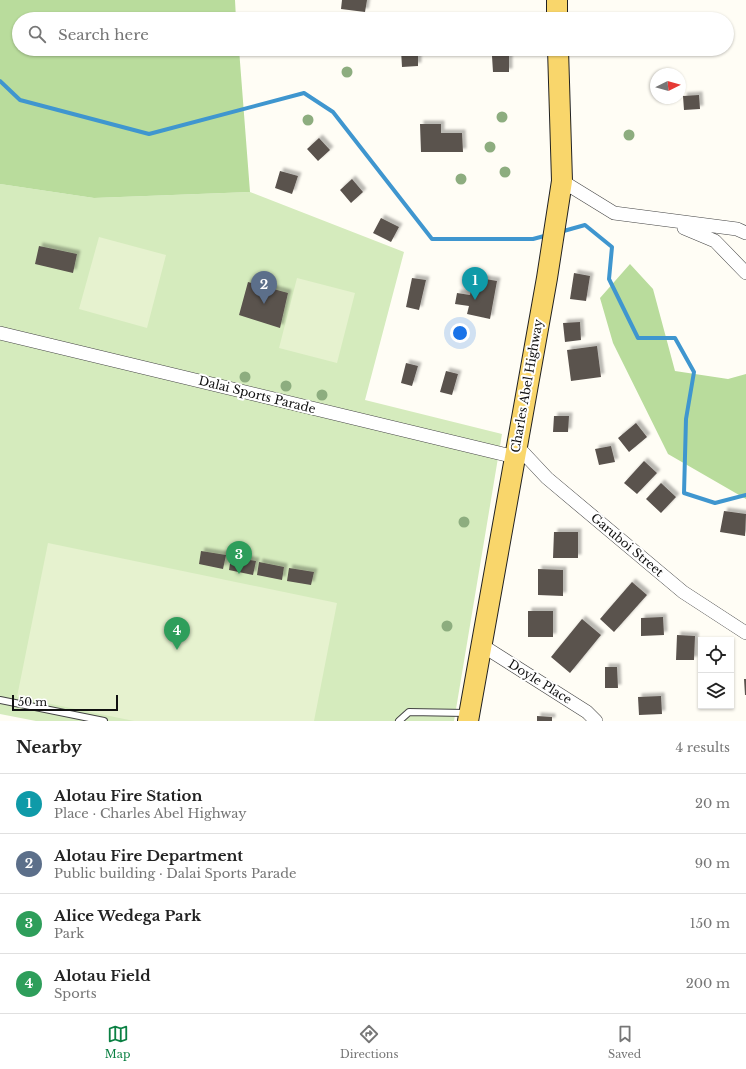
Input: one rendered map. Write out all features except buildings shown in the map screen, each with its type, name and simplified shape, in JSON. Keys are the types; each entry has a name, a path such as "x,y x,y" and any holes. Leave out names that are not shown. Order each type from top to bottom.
{"main road":[{"path":"557,0 557,12"},
{"name":"Charles Abel Highway","path":"469,717 483,646 562,181 558,56"}],"street":[{"path":"562,181 614,213 668,222 737,229 746,233"},
{"path":"668,222 715,241 746,272"},
{"name":"Dalai Sports Parade","path":"0,333 516,452"},
{"name":"Garuboi Street","path":"516,452 682,592 746,633"},
{"name":"Doyle Place","path":"483,646 587,712 596,721"}],"lane":[{"path":"0,700 104,721"},
{"path":"399,721 409,712 469,717"}],"green space":[{"path":"0,0 235,0 236,12 12,12 12,56 240,56 250,192 94,198 0,184"},
{"path":"0,184 94,198 250,192 404,252 365,400 502,434 454,721 36,721 0,714"},
{"path":"99,237 166,255 147,328 79,309"},
{"path":"630,264 653,289 675,371 728,379 746,374 746,499 668,454 613,343 600,298"},
{"path":"297,278 355,293 337,363 279,348"},
{"path":"48,543 337,603 314,721 134,721 17,697"}],"waterway":[{"path":"0,81 20,100 149,134 304,93 333,112 432,239 533,239 548,235"},
{"path":"560,232 585,225 612,247 609,279 638,338 675,338 694,372 686,419 684,493 715,503 746,495"}],"place":[{"name":"Alotau Fire Station","path":"475,300"},
{"name":"Alotau Fire Department","path":"264,304"},
{"name":"Alice Wedega Park","path":"239,574"},
{"name":"Alotau Field","path":"177,650"}]}
